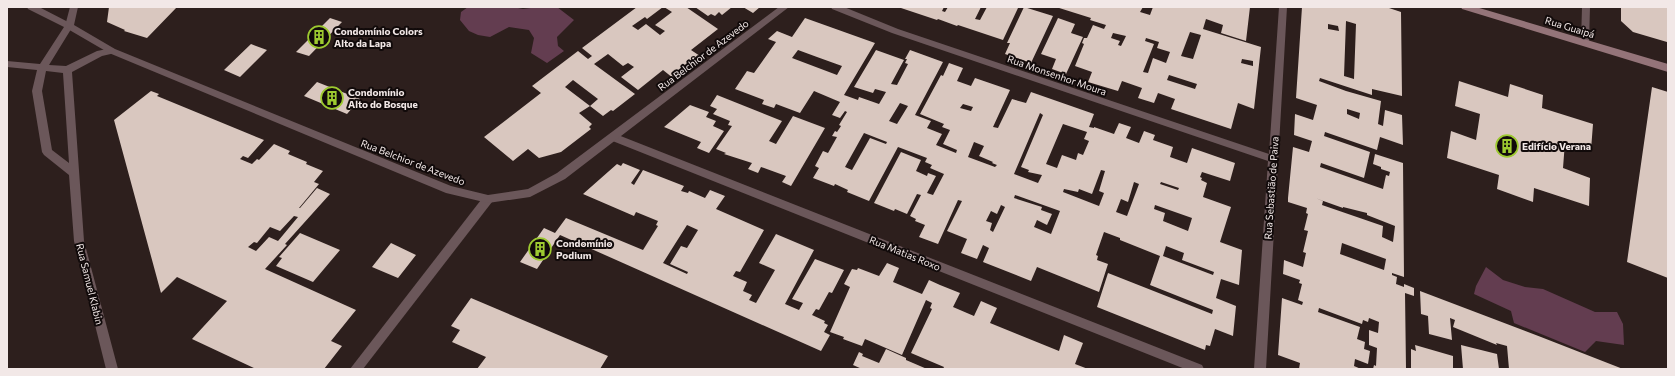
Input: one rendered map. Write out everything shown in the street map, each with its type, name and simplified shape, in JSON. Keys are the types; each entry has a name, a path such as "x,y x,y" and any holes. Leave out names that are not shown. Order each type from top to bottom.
{"main road":[{"name":"Rua Guaipá","path":"1465,7 1668,68"}],"street":[{"path":"31,7 69,26"},
{"path":"74,7 69,26 42,68 37,91 47,152 75,174"},
{"name":"Rua Belchior de Azevedo","path":"69,26 112,51 450,190 488,199 530,193 560,176 785,7"},
{"name":"Rua Monsenhor Moura","path":"835,7 902,34 1170,125 1273,158"},
{"name":"Rua Sebastião de Paiva","path":"1260,369 1284,7"},
{"path":"1585,43 1586,7"},
{"path":"7,64 67,70 100,53 112,51"},
{"name":"Rua Samuel Klabin","path":"67,70 79,241 112,369"},
{"name":"Rua Matias Roxo","path":"613,137 1198,369"},
{"path":"356,369 488,199"}],"shaded area":[{"path":"468,7 513,7 523,9 557,7 574,20 557,37 558,46 564,51 547,63 531,53 534,38 529,30 509,27 490,37 478,35 469,31 460,20 461,12"},
{"path":"1486,267 1503,280 1525,287 1543,289 1595,312 1617,312 1623,324 1624,345 1596,341 1585,352 1514,323 1511,311 1474,294 1476,286"}],"building":[{"path":"109,7 177,7 147,38 124,31 125,30 107,22"},
{"path":"637,7 663,7 647,19 645,17 632,26 638,30 646,24 660,35 665,31 655,25 672,12 664,7 686,7 718,29 691,50 700,56 673,78 663,70 638,90 621,77 634,67 628,63 623,66 608,54 594,64 635,94 613,111 611,110 603,116 590,106 579,113 592,124 589,127 591,129 561,152 539,158 528,149 513,161 484,137 541,93 532,86 578,51 588,59 592,56 582,48","holes":["573,80 598,99 590,106 565,87"]},
{"path":"695,7 732,7 722,15 719,12 715,16 711,14 708,16"},
{"path":"743,7 760,7 753,13"},
{"path":"898,7 944,7 942,11 945,12 948,7 981,7 975,19 980,20 987,7 1018,8 1003,40"},
{"path":"1024,7 1053,16 1031,63 1005,54 1010,43 1007,43"},
{"path":"1056,7 1143,7 1140,12 1150,15 1153,7 1250,7 1246,41 1221,33 1223,25 1206,19 1203,29 1261,47 1254,109 1238,103 1231,129 1171,109 1175,99 1158,93 1154,103 1138,98 1142,88 1122,81 1118,91 1088,82 1092,72 1075,66 1084,44 1082,43 1084,38 1087,38 1093,25 1104,29 1106,25 1090,20 1091,18","holes":["1190,32 1201,35 1193,59 1181,56","1113,33 1126,36 1121,46 1118,45 1120,41 1111,38","1146,38 1159,42 1157,48 1170,52 1166,63 1153,58 1148,73 1143,72 1154,44 1145,41","1242,59 1253,61 1253,66 1241,63","1169,75 1197,84 1195,89 1167,80"]},
{"path":"1302,7 1386,7 1401,12 1402,96 1372,89 1372,95 1320,78 1319,81 1346,91 1381,101 1378,124 1383,126 1385,110 1402,115 1403,145 1380,137 1377,150 1325,132 1324,136 1370,152 1364,178 1321,163 1320,167 1383,189 1386,175 1389,176 1390,172 1373,164 1375,154 1403,163 1404,277 1392,273 1392,275 1397,277 1396,284 1404,287 1404,284 1414,288 1414,296 1405,293 1406,369 1373,369 1374,365 1376,366 1377,348 1369,345 1369,330 1378,333 1379,322 1369,318 1368,322 1363,320 1362,324 1319,308 1318,312 1360,327 1357,339 1365,342 1364,349 1370,351 1368,364 1355,359 1354,366 1361,369 1299,369 1300,363 1278,355 1282,298 1302,305 1303,302 1298,300 1302,284 1299,283 1300,280 1283,274 1284,260 1303,267 1306,253 1303,252 1308,231 1304,230 1308,214 1306,213 1307,208 1288,202 1293,147 1309,152 1312,141 1294,135 1295,114 1313,120 1317,105 1296,98","holes":["1346,21 1356,24 1354,79 1344,76","1328,24 1338,26 1339,31 1328,29","1347,109 1360,113 1359,119 1347,114","1315,198 1343,208 1367,213 1367,215 1395,226 1393,242 1382,237 1383,226 1322,205 1323,201","1342,243 1386,259 1384,270 1340,254"]},
{"path":"1621,7 1668,7 1667,42 1633,32 1621,21"},
{"name":"Condomínio Colors Alto da Lapa","path":"330,18 342,22 309,56 296,52"},
{"path":"805,18 875,43 844,95 858,100 859,97 879,104 886,92 875,89 873,93 854,87 876,50 904,60 891,84 897,85 908,64 905,63 907,59 905,59 910,50 943,62 915,115 931,121 927,128 942,134 936,145 956,153 957,150 943,144 950,130 942,127 944,124 920,114 941,75 943,76 949,63 963,68 957,81 971,86 975,78 1010,90 993,127 998,128 1012,99 1026,103 1031,92 1094,114 1089,127 1094,127 1114,134 1119,123 1131,127 1126,138 1139,143 1144,131 1155,135 1153,140 1173,147 1170,157 1187,163 1192,148 1235,163 1230,181 1202,172 1200,177 1202,178 1201,180 1207,183 1203,197 1231,207 1220,242 1242,250 1239,285 1221,279 1216,298 1236,306 1233,336 1215,329 1210,346 1206,345 1205,350 1097,307 1108,273 1212,314 1213,310 1150,285 1160,256 1104,232 1096,255 1098,256 1097,260 1108,264 1099,292 1037,267 1031,281 983,262 989,248 983,245 977,259 961,253 967,239 947,231 962,201 958,200 938,244 919,237 925,225 915,221 916,219 910,216 921,195 917,194 907,214 895,209 894,211 874,203 901,152 921,160 916,171 927,176 928,173 936,176 927,193 933,195 944,174 930,168 932,165 925,162 927,158 898,147 869,201 847,192 848,190 835,184 834,186 813,178 819,168 815,166 823,151 828,153 837,137 832,136 841,126 839,125 847,112 845,111 840,118 832,115 840,102 814,91 800,113 776,104 774,108 762,104 764,100 735,89 747,71 754,73 776,42 768,39 777,31 792,37","holes":["798,50 842,66 837,75 792,58","900,103 908,106 897,124 889,121","963,104 973,107 971,111 960,108","1040,113 1043,115 1021,167 1029,170 1028,172 1042,175 1038,183 1014,174","1063,124 1087,132 1084,139 1089,141 1083,155 1078,153 1076,160 1062,155 1057,168 1046,164","864,133 887,142 886,144 870,138 852,170 845,167","974,142 984,146 979,156 997,165 995,167 968,157","1101,170 1105,171 1099,191 1104,193 1099,206 1063,192 1064,189 1078,192 1079,189 1092,194","1134,182 1139,184 1127,216 1116,212 1121,199 1128,202","1161,182 1179,188 1178,190 1160,184","1015,195 1060,211 1051,234 1034,227 1037,220 1047,225 1052,214 1041,210 1042,207 1014,198","1001,205 1005,207 993,232 990,230 992,223 986,221 991,211 997,214","1155,205 1192,218 1188,231 1163,221 1165,213 1154,209","1166,246 1184,253 1182,260 1214,272 1213,275 1163,256"]},
{"path":"1058,18 1075,24 1071,33 1083,37 1066,74 1052,69 1056,59 1041,54"},
{"path":"251,44 267,50 240,77 224,70"},
{"name":"Edifício Verana","path":"1459,81 1508,97 1510,84 1543,95 1542,108 1593,124 1591,150 1565,142 1563,168 1590,178 1589,206 1534,188 1533,202 1497,189 1499,175 1447,158 1451,131 1476,140 1480,114 1455,106"},
{"name":"Condomínio Alto do Bosque","path":"317,82 360,99 347,114 304,96"},
{"path":"1652,87 1668,92 1668,278 1627,262"},
{"path":"151,91 159,94 157,96 264,140 248,158 243,156 240,159 252,164 257,159 259,160 274,144 290,151 288,154 307,162 306,164 323,171 314,182 319,184 299,208 317,188 330,194 285,244 287,245 265,269 356,310 331,341 342,346 324,369 256,369 192,339 227,301 177,277 161,293 114,120","holes":["294,216 298,217 278,241 269,237 256,251 248,247 254,242 257,243 270,227 280,231"]},
{"path":"717,95 782,121 769,141 776,144 793,116 825,128 791,186 782,182 786,176 761,167 758,173 748,169 752,163 724,154 726,153 716,149 732,126 728,125 730,121 713,114 717,109 710,106"},
{"path":"690,105 709,112 706,117 716,121 713,126 724,131 709,153 697,148 701,142 664,127"},
{"path":"623,163 640,170 631,183 634,185 643,170 684,186 681,191 688,193 689,191 705,198 710,190 725,196 716,209 764,230 740,272 736,271 733,276 747,282 743,291 752,295 749,300 756,303 775,270 759,263 776,234 814,250 785,304 799,310 803,303 792,299 815,259 844,270 832,293 829,292 819,310 816,309 812,315 825,321 824,323 828,325 824,332 830,335 821,351 560,235 537,269 520,262 544,228 555,233 566,218 643,250 658,226 656,225 658,221 636,212 634,216 583,194 617,164 621,166","holes":["687,225 698,230 687,248 681,246 670,264 688,272 687,274 663,263"]},
{"path":"300,233 340,250 313,282 276,266 282,258 279,257"},
{"path":"391,243 416,255 398,278 372,267"},
{"path":"887,263 899,268 893,282 922,294 929,280 960,293 953,307 974,316 981,301 997,308 990,323 1059,351 1064,335 1083,343 1075,364 1088,369 943,369 944,367 911,353 932,309 930,308 932,303 926,300 902,355 865,339 862,346 843,339 844,337 830,332 850,287 844,284 852,269 857,270 858,268 879,276"},
{"path":"1420,291 1623,369 1509,369 1507,346 1496,343 1497,345 1453,327 1455,320 1450,318 1452,340 1429,334 1428,316 1421,314"},
{"path":"471,298 608,356 600,369 477,369 486,357 452,342 460,330 451,326"},
{"path":"1415,345 1453,356 1453,369 1411,369 1411,349 1416,351"},
{"path":"1461,345 1497,354 1499,369 1463,369"},
{"path":"886,349 927,369 862,369 853,365 859,352 863,354 862,356 879,363"}],"place":[{"name":"Condomínio Colors Alto da Lapa","path":"319,37"},
{"name":"Condomínio Alto do Bosque","path":"332,98"},
{"name":"Edifício Verana","path":"1507,146"},
{"name":"Condomínio Podium","path":"540,249"}]}
